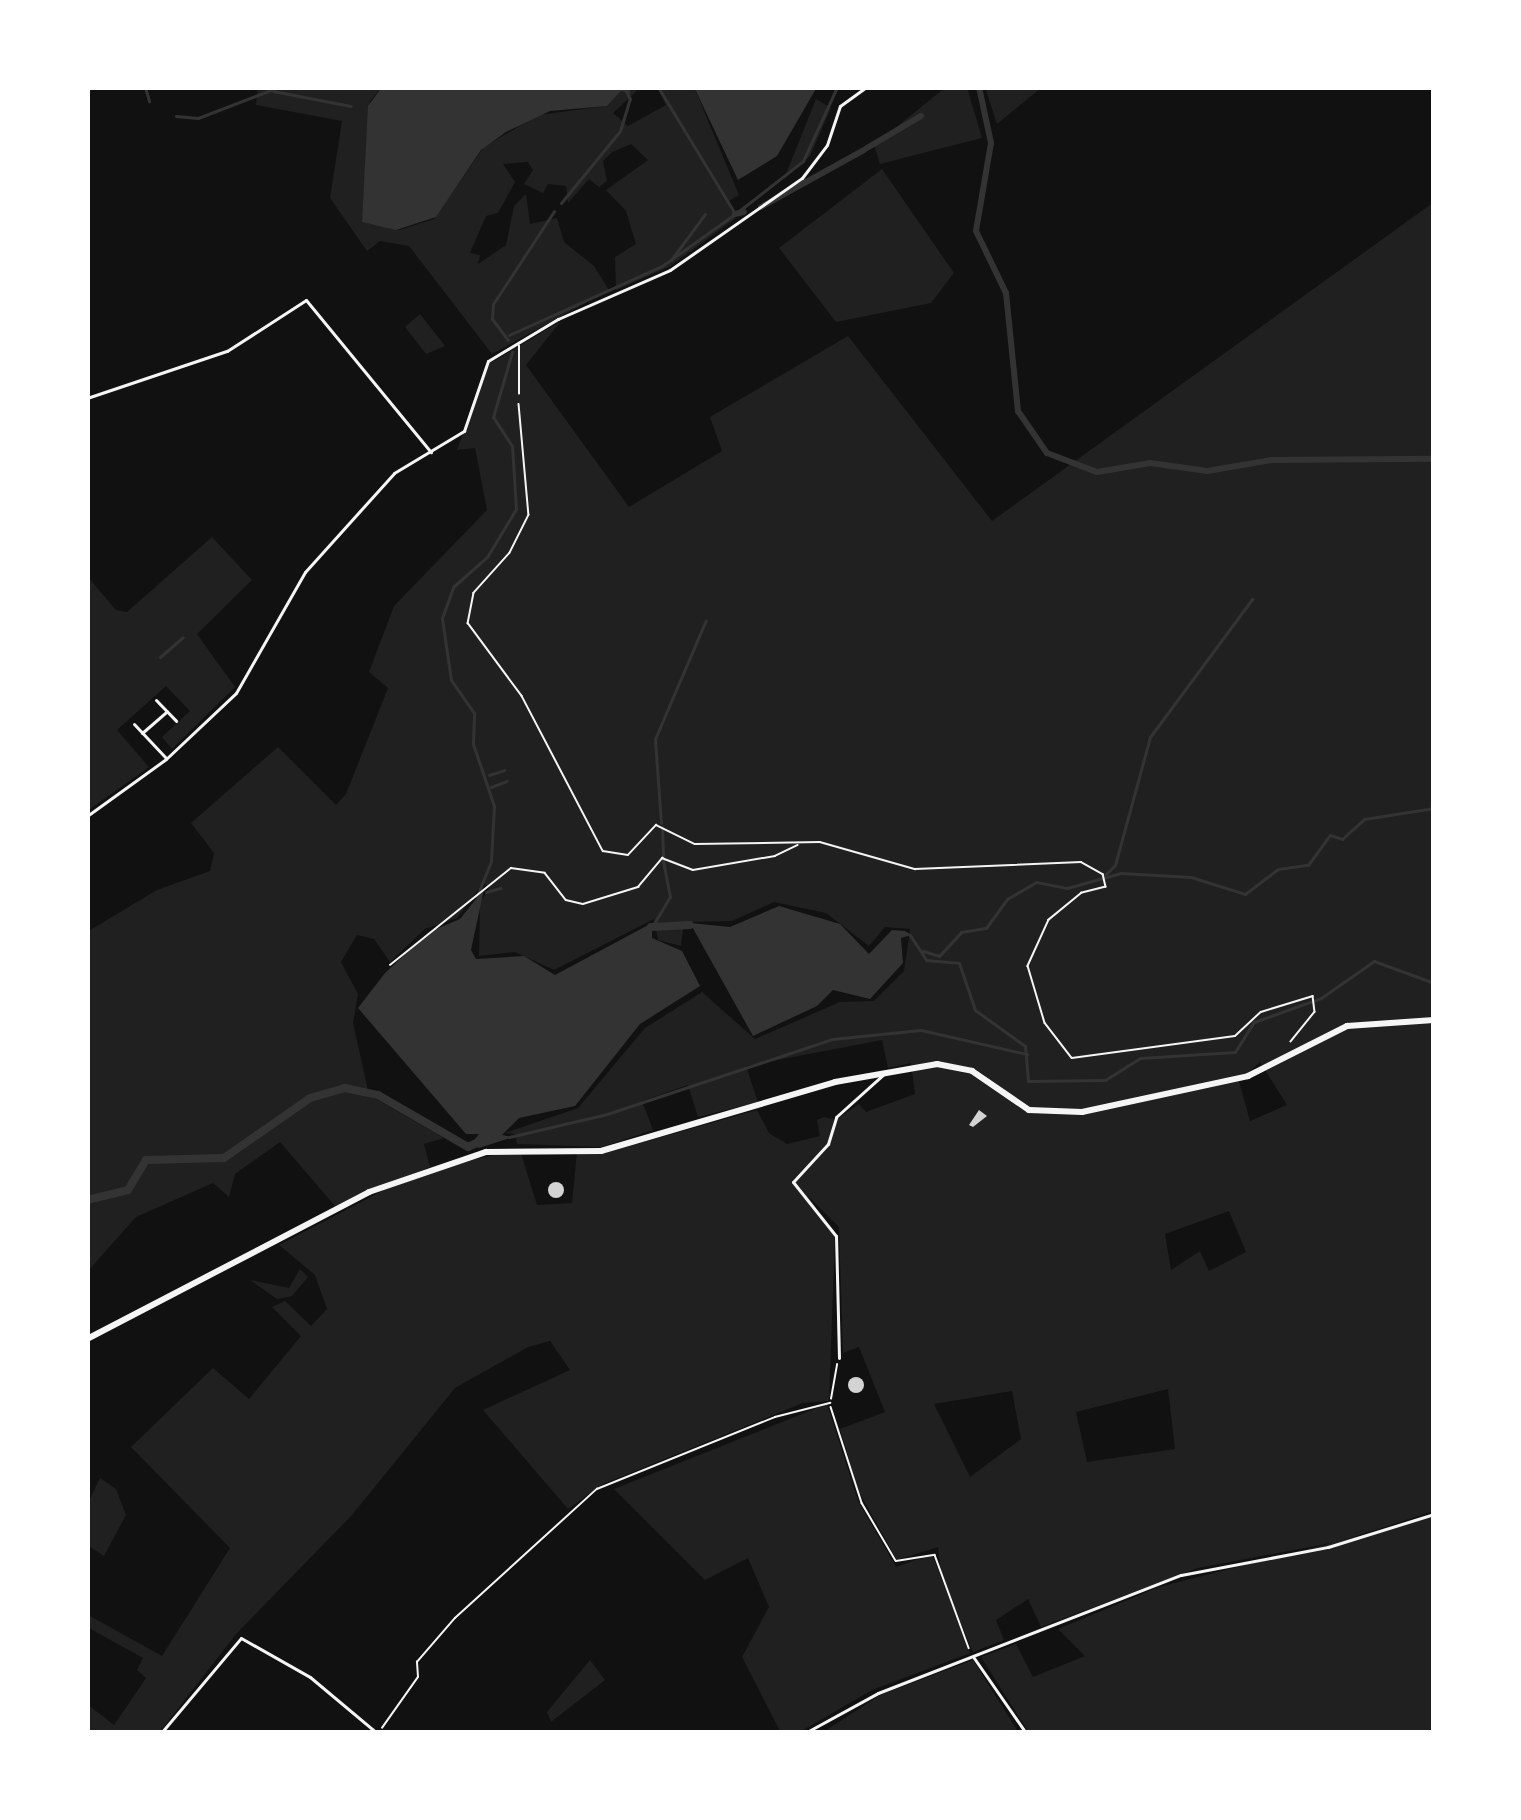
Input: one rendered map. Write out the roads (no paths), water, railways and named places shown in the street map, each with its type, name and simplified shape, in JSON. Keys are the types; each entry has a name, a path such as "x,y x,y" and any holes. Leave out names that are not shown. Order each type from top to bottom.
{"main road":[{"path":"87,1339 392,1183 500,1149 612,1148 886,1071 957,1065 1020,1106 1054,1115 1248,1076 1362,1022 1434,1020"}],"street":[{"path":"87,816 166,759 240,688 311,566 391,477 461,435 482,368 516,342 670,270 794,184 825,148 840,106 866,87"},
{"path":"87,398 227,351 306,300 431,452"},
{"path":"156,700 176,721"},
{"path":"142,733 166,711"},
{"path":"134,724 166,759"},
{"path":"838,1358 836,1236 793,1182 828,1144 836,1117 886,1071"},
{"path":"806,1733 878,1693 1181,1576 1328,1547 1434,1514"},
{"path":"161,1733 237,1639 310,1677 377,1732"},
{"path":"973,1657 1025,1733"}],"lane":[{"path":"516,342 524,357 519,397"}],"waterway":[{"path":"145,87 149,101"},
{"path":"561,203 620,131 630,99 624,87"},
{"path":"658,87 734,212"},
{"path":"509,335 662,266 735,214 803,161 837,87"},
{"path":"979,87 991,143 976,231 1006,293 1018,411 1047,453 1097,472 1150,463 1207,471 1272,460 1434,459"},
{"path":"176,116 198,118 271,90"},
{"path":"273,91 351,106"},
{"path":"867,148 921,116"},
{"path":"761,207 864,150"},
{"path":"508,340 492,319 493,304 554,211"},
{"path":"735,214 744,212"},
{"path":"671,260 705,214"},
{"path":"477,896 491,861 494,806 473,744 474,713 451,680 442,618 453,587 487,557 516,509 512,446 493,417 512,352"},
{"path":"1104,876 1115,865 1150,737 1252,599"},
{"path":"661,823 655,739 706,620"},
{"path":"160,657 183,637"},
{"path":"489,775 504,770"},
{"path":"491,787 507,781"},
{"path":"923,951 939,956 961,932 986,928 1007,899 1036,882 1067,888 1121,873 1191,877 1245,894 1278,869 1308,865 1330,835 1342,839 1364,819 1434,808"},
{"path":"662,827 663,856"},
{"path":"653,925 670,897 663,861"},
{"path":"486,892 500,888"},
{"path":"651,927 690,925"},
{"path":"910,935 926,960 959,963 975,1010 1025,1046 1028,1081 1105,1080 1140,1058 1235,1052 1254,1022 1321,998 1374,961 1434,983"},
{"path":"509,1137 607,1114 832,1039 921,1030 1027,1054"},
{"path":"87,1200 128,1190 146,1160 224,1158 310,1098 345,1088 378,1095 468,1147 481,1141"}]}
